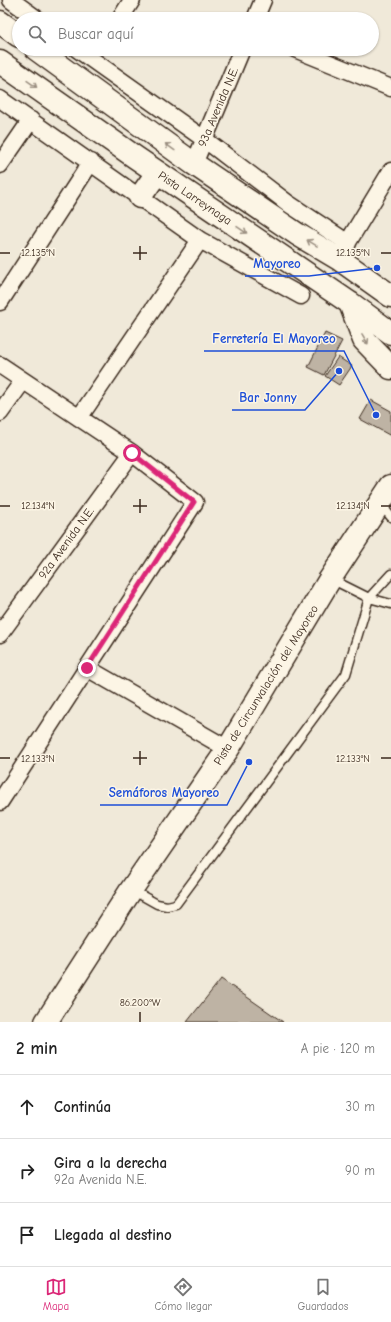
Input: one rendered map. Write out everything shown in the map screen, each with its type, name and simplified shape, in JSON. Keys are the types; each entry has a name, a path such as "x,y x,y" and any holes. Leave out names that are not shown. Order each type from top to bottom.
{"main road":[{"path":"0,22 12,31"},
{"path":"45,56 194,164 296,234 343,251 391,296"},
{"name":"Pista Larreynaga","path":"0,62 157,173 350,303 391,333"},
{"path":"140,197 157,173"},
{"path":"350,303 364,340 391,368"},
{"name":"Pista de Circunvalación del Mayoreo","path":"46,1022 131,890 228,749 330,579 387,502"}],"street":[{"path":"11,0 27,12"},
{"path":"124,12 132,0"},
{"path":"258,12 263,0"},
{"path":"78,80 95,56"},
{"path":"99,56 289,204 343,251 391,172"},
{"name":"93a Avenida N.E.","path":"194,164 239,56"},
{"path":"312,56 391,88"},
{"path":"0,98 200,240 301,296"},
{"path":"0,165 31,120"},
{"path":"0,302 91,162"},
{"path":"79,418 200,240"},
{"path":"0,365 132,453 194,502 0,802"},
{"path":"0,413 23,381"},
{"name":"92a Avenida N.E.","path":"0,634 132,453"},
{"path":"87,668 228,749"}],"lane":[{"path":"131,890 157,904 167,906 176,904 346,674 369,598 391,574"},
{"path":"330,579 369,598 391,604"}],"building":[{"path":"325,333 342,341 324,375 308,367"},
{"path":"338,357 352,366 339,385 325,376"},
{"path":"371,400 391,411 391,436 360,419"},
{"path":"221,979 283,1022 187,1022"}],"place":[{"name":"Mayoreo","path":"377,268"},
{"name":"Bar Jonny","path":"339,371"},
{"name":"Ferretería El Mayoreo","path":"376,415"},
{"name":"Semáforos Mayoreo","path":"249,762"}],"route":[{"path":"87,668 194,502 132,453"}]}
